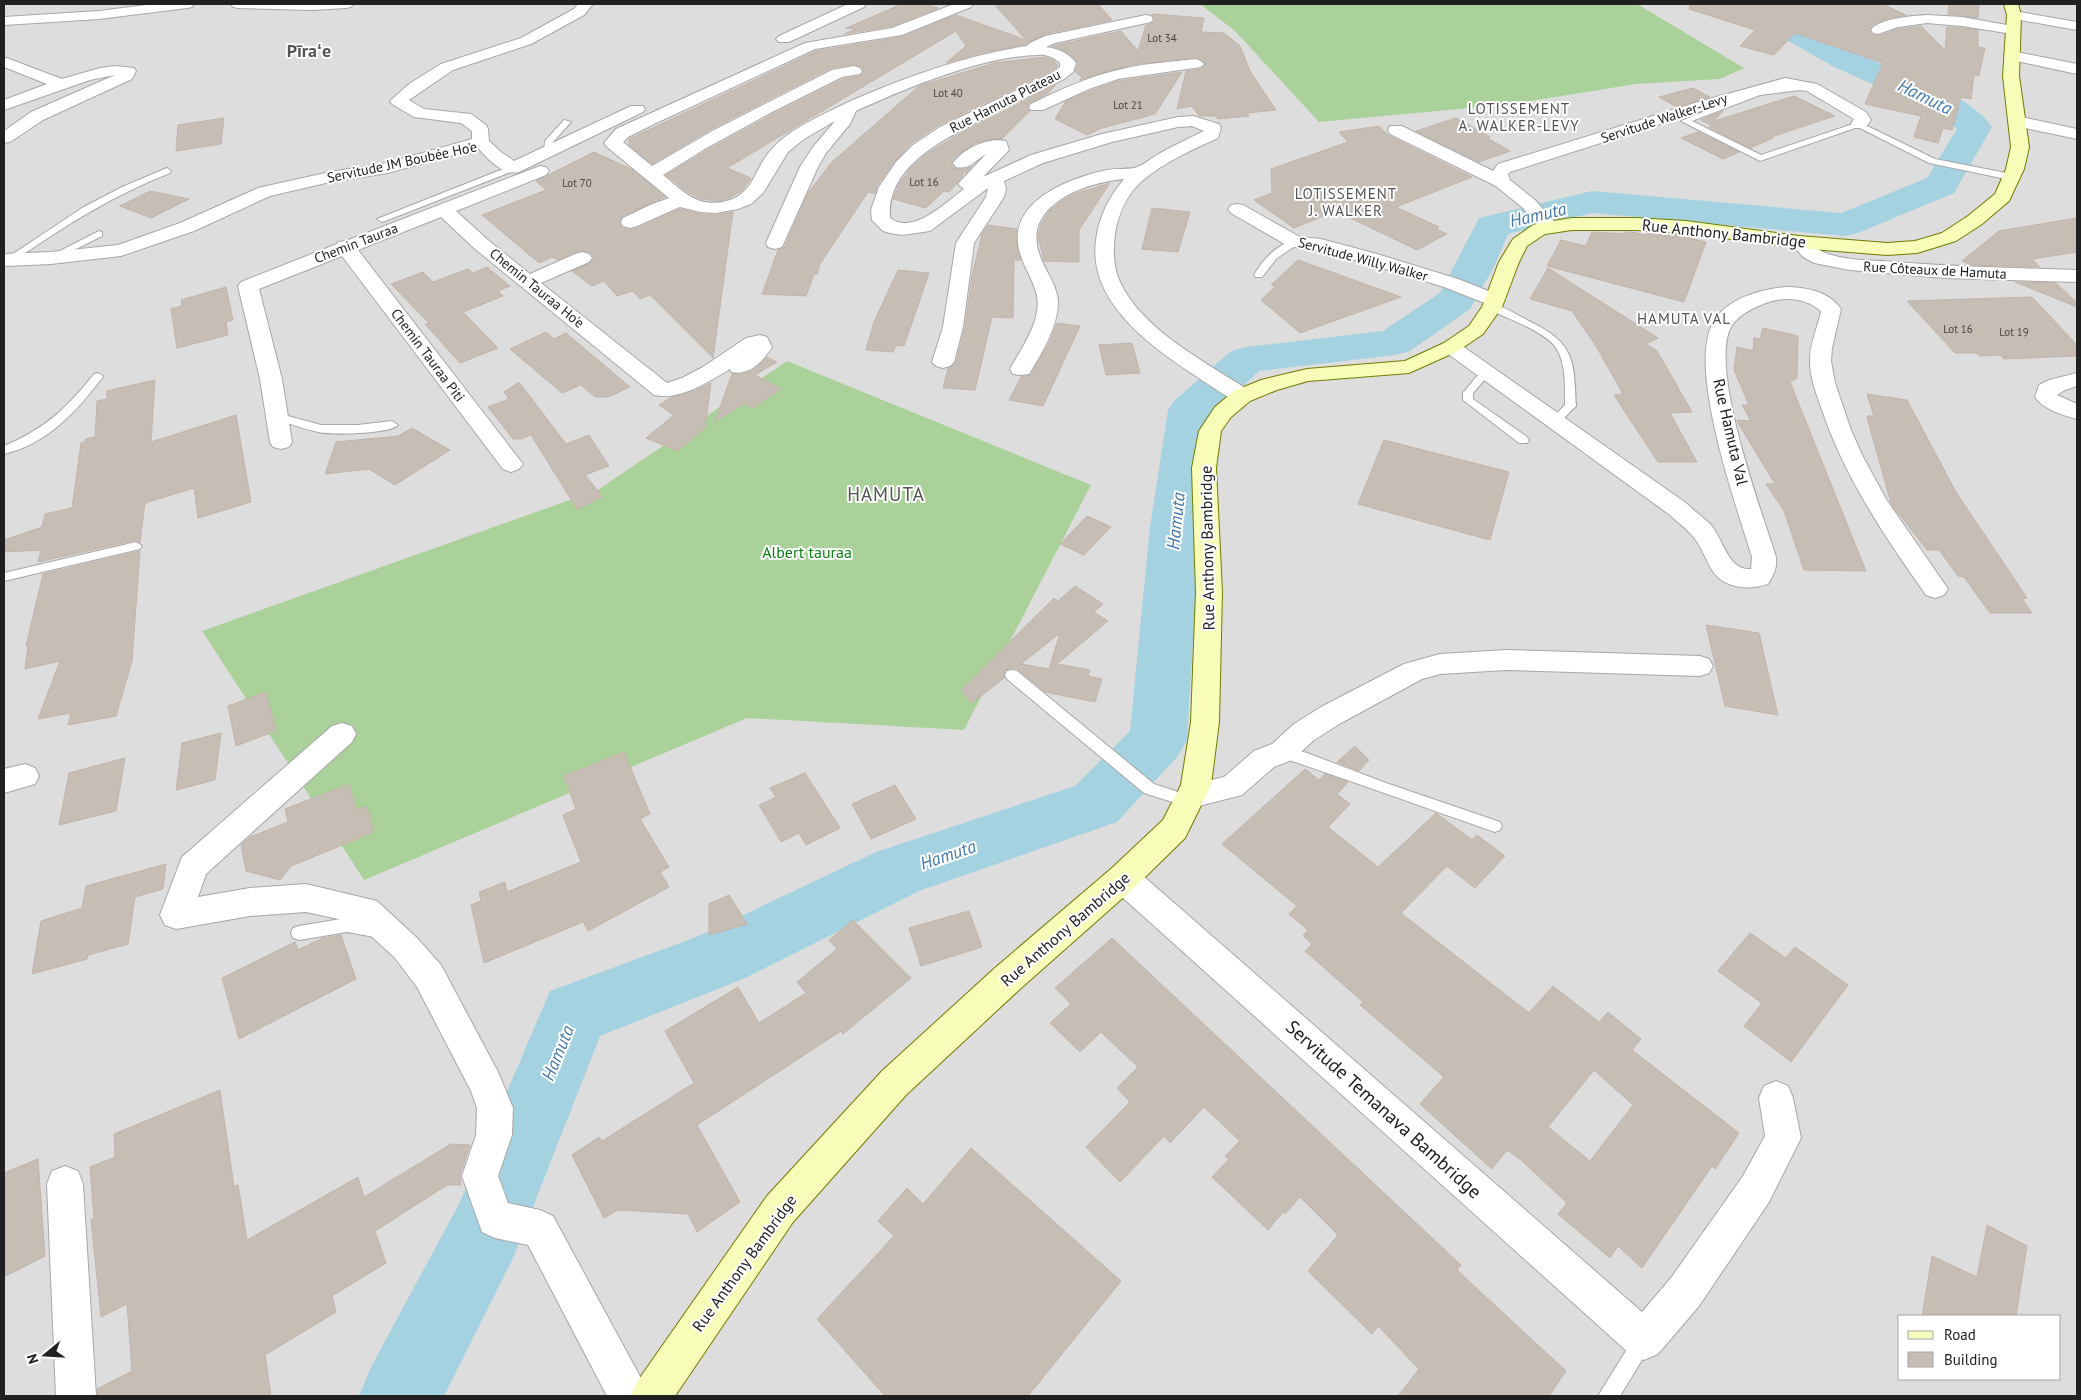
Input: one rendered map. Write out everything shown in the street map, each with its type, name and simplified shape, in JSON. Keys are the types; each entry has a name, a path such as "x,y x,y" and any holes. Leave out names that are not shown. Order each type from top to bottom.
{"main road":[{"name":"Rue Anthony Bambridge","path":"651,1396 780,1209 894,1083 1008,978 1123,878 1174,829 1196,785 1205,722 1209,592 1204,468 1210,431 1237,392 1307,375 1409,367 1451,347 1476,330 1520,243 1547,224 1635,224 1686,227 1799,242 1887,249 1917,247 1949,237 1975,220 2003,197 2015,169 2020,147 2011,76 2012,56 2009,12"}],"street":[{"path":"4,21 99,15 187,4"},
{"path":"238,4 313,6 346,4"},
{"path":"481,142 480,129 465,118 420,114 398,101 415,87 447,67 526,41 579,12 586,4"},
{"path":"770,46 859,4"},
{"path":"613,143 622,133 648,120 810,46 823,42 888,33 923,22 966,4"},
{"path":"1878,30 1889,24 1907,20 1934,20 2009,12 2077,26"},
{"name":"Rue Hamuta Plateau","path":"1034,51 1035,46 1050,39 1146,19"},
{"name":"Rue Hamuta Plateau","path":"613,143 682,200 698,208 713,208 743,201 754,194 773,159 782,148 818,123 848,108 950,68 994,57 1034,51 1052,52 1062,56 1068,63 1067,69 1058,76 947,130 926,143 907,162 883,194 879,211 881,220 890,227 902,229 923,228 964,196 995,178 1037,159 1108,138 1178,122 1193,121 1213,128 1212,134 1159,161 1122,193 1110,214 1103,237 1103,260 1111,285 1129,311 1152,334 1180,356 1237,392"},
{"path":"2012,56 2077,69"},
{"path":"4,62 64,85"},
{"path":"1023,114 1083,86 1112,76 1138,70 1196,64"},
{"path":"4,105 101,71 118,69 128,71 126,76 37,116 4,138"},
{"path":"652,174 680,156 747,119 838,73 854,71"},
{"name":"Servitude Walker-Levy","path":"1502,182 1499,174 1504,168 1518,162 1566,150 1762,88 1785,83 1811,87 1860,116 1863,120 1859,124"},
{"path":"513,168 659,98"},
{"path":"776,243 789,208 805,175 817,154 844,123 848,108"},
{"path":"2016,121 2077,134"},
{"path":"970,139 992,129"},
{"path":"1396,130 1502,182 1529,204 1547,224"},
{"path":"1037,159 1044,149 1068,132"},
{"name":"Servitude JM Boubée Ho'e","path":"6,260 51,258 121,250 187,227 264,192 330,177 388,168 481,142 495,156 513,168"},
{"name":"Chemin Tauraa","path":"281,442 271,379 248,286 580,153 613,143"},
{"path":"962,163 984,148 993,144 1000,145 1000,150 966,186 964,196"},
{"path":"907,162 948,148"},
{"path":"1021,369 1046,316 1048,302 1030,255 1027,234 1033,215 1045,201 1063,190 1080,183 1110,175 1131,172 1142,174"},
{"path":"943,362 953,327 965,243 995,197 997,189 995,178"},
{"path":"630,222 656,209 682,200"},
{"name":"Chemin Tauraa Ho'e","path":"444,209 481,244 662,390 671,391 684,385"},
{"name":"Servitude Willy Walker","path":"1237,209 1295,242 1329,247 1451,283 1489,301"},
{"name":"Rue Côteaux de Hamuta","path":"1799,242 1810,253 1821,259 1850,264 1944,272 2077,276"},
{"name":"Chemin Tauraa Piti","path":"346,246 512,464"},
{"path":"529,281 582,258"},
{"name":"Rue Hamuta Val","path":"1451,347 1556,420 1678,509 1704,534 1722,567 1733,576 1748,580 1759,578 1764,569 1764,557 1729,440 1717,386 1715,352 1721,327 1732,314 1760,298 1781,293 1800,293 1821,299 1831,309 1830,321 1824,338 1820,360 1825,388 1837,426 1857,471 1877,504 1935,589"},
{"path":"707,382 691,391 684,385 738,355 753,341 760,341 762,347 754,358 739,367"},
{"path":"2077,380 2047,390 2046,397 2058,405 2077,412"},
{"path":"1189,799 1232,787 1264,758 1282,752 1304,732 1362,697 1414,671 1440,664 1506,660 1700,666"},
{"path":"342,734 193,866 176,916 250,902 306,898 366,911 406,948 429,976 486,1084 495,1108 494,1135 480,1176 496,1219 540,1229 629,1396"},
{"name":"Servitude Temanava Bambridge","path":"1123,878 1644,1340"},
{"path":"1644,1340 1685,1292 1756,1189 1783,1138 1776,1098"},
{"path":"65,1184 76,1396"}],"lane":[{"path":"1806,87 1758,93 1685,121 1760,158 1859,124 1932,161 2011,177"},
{"path":"547,152 549,141 566,122"},
{"path":"382,219 513,168"},
{"path":"6,260 110,196 142,180 167,171"},
{"path":"51,258 99,234"},
{"path":"1258,275 1279,251 1295,242"},
{"path":"1489,301 1547,335 1560,345 1567,363 1571,406 1556,420"},
{"path":"1487,372 1468,393 1468,400 1523,440"},
{"path":"4,450 47,430 64,418 98,376"},
{"path":"277,416 320,429 392,425"},
{"path":"4,576 136,546"},
{"path":"1012,675 1149,789 1189,799"},
{"path":"1282,752 1302,756 1381,787 1495,826"},
{"path":"299,933 347,925 380,931 406,948"},
{"path":"1608,1396 1644,1340"}],"shaded area":[{"path":"4,4 2077,4 2077,1396 4,1396"}],"green space":[{"path":"1200,4 1637,4 1744,68 1720,79 1636,84 1512,104 1319,122 1235,31"},
{"name":"Albert tauraa","path":"787,361 1091,485 964,730 747,718 364,880 202,631 598,490"}],"building":[{"path":"902,4 926,4 938,8 892,26 844,34 856,29 846,28"},
{"path":"994,4 1098,4 1112,20 1045,34 1026,44 946,63 966,46 956,31 727,168 751,178 742,191 719,201 701,199 686,191 666,175 773,114 843,79 860,76 864,72 862,67 854,64 831,68 713,128 652,164 629,145 629,139 816,51 902,37 956,15 1026,40"},
{"path":"1690,4 1882,4 1906,15 1888,18 1874,24 1869,30 1873,35 1879,36 1898,29 1921,26 1945,50 1947,27 1962,28 1978,30 1978,47 1985,48 1979,76 1974,75 1971,99 1961,97 1952,130 1943,128 1938,143 1914,137 1921,116 1865,104 1883,63 1795,33 1774,55 1740,46 1755,30 1689,9"},
{"path":"1949,4 1979,4 1978,18 1948,14"},
{"path":"1152,14 1204,18 1201,32 1224,33 1240,46 1250,71 1276,110 1247,113 1249,116 1218,119 1216,116 1199,116 1192,106 1177,109 1186,71 1201,69 1206,64 1197,57 1131,65 1080,80 1082,77 1075,72 1078,64 1074,58 1063,50 1052,46 1121,31 1138,51 1146,25 1151,24 1155,20"},
{"path":"1045,57 1054,61 1058,66 939,125 912,143 895,161 877,186 875,194 868,192 820,264 817,274 814,274 806,296 762,294 778,250 784,248 808,193 832,162 919,86 994,63"},
{"path":"1182,72 1155,114 1102,128 1087,135 1055,119 1066,101 1090,91 1118,81"},
{"path":"1056,85 1047,94 1029,103 1027,108 1030,111 1002,139 991,139 976,143 956,156 951,163 954,168 965,169 972,166 966,173 964,172 949,192 944,191 926,208 893,199 900,183 911,168 925,155 959,134"},
{"path":"1693,88 1710,97 1677,107 1659,97"},
{"path":"1794,96 1835,116 1771,137 1773,138 1750,148 1709,127 1712,126 1701,120 1723,111 1714,121"},
{"path":"224,118 221,144 176,151 178,125"},
{"path":"1456,118 1490,137 1487,138 1510,151 1479,162 1416,131"},
{"path":"1379,126 1389,136 1472,177 1396,207 1439,227 1436,229 1447,234 1417,250 1336,211 1294,228 1254,200 1272,193 1271,169 1348,142 1339,132"},
{"path":"1698,132 1739,152 1723,159 1681,138"},
{"path":"594,152 633,170 665,197 622,216 619,223 622,228 629,230 638,228 680,209 700,214 716,215 733,212 713,358 650,295 640,299 633,291 617,296 604,281 592,286 572,271 590,263 594,258 590,252 581,250 557,260 553,257 539,263 482,215 546,190 536,181"},
{"path":"1110,183 1079,230 1079,262 1044,261 1038,236 1042,222 1050,210 1063,200 1077,193"},
{"path":"150,191 189,199 151,218 120,206"},
{"path":"1152,208 1190,212 1178,252 1142,249"},
{"path":"2077,218 2077,252 2032,259 2040,267 1972,265 1962,261 1999,231"},
{"path":"988,225 1017,229 1016,235 1021,260 1014,260 1013,318 992,317 975,390 943,388 948,368 956,362 965,327 972,276 982,234"},
{"path":"1592,232 1625,234 1626,232 1632,232 1646,235 1653,233 1668,236 1672,234 1706,242 1684,302 1547,266 1561,240 1586,246"},
{"path":"1298,260 1401,297 1300,333 1261,300 1276,286 1271,285"},
{"path":"487,267 510,286 498,291 503,296 463,312 498,348 460,363 425,324 429,323 391,284 423,272 433,282 468,269 473,273"},
{"path":"1548,268 1658,338 1646,344 1657,351 1692,412 1670,413 1697,462 1658,462 1614,395 1623,394 1596,346 1572,311 1530,299"},
{"path":"898,270 929,273 904,346 896,345 893,352 866,350 874,322"},
{"path":"2015,282 2056,283 2077,303 2077,307"},
{"path":"226,287 233,320 226,322 228,335 177,348 171,309 182,306 181,300"},
{"path":"2032,297 2077,345 2077,356 2004,359 2000,355 1980,356 1976,353 1955,353 1907,301"},
{"path":"1057,323 1080,326 1043,406 1009,400 1021,377 1031,375 1050,341"},
{"path":"1763,328 1798,336 1797,378 1790,382 1866,571 1804,570 1784,511 1766,484 1775,484 1738,423 1737,420 1751,421 1742,405 1749,405 1734,370 1737,347 1753,351 1754,338 1760,339"},
{"path":"546,332 554,339 566,333 630,387 608,397 595,397 581,385 562,393 510,349"},
{"path":"1132,343 1140,373 1106,375 1099,345"},
{"path":"767,357 777,362 755,375 781,389 752,408 744,404 715,421 732,374 751,371"},
{"path":"155,380 151,442 236,415 251,502 198,518 194,488 145,503 140,543 136,540 38,562 41,550 4,552 4,540 42,527 45,514 72,508 81,443 85,442 85,439 95,437 97,401 107,399 107,391"},
{"path":"519,382 566,444 589,435 609,466 585,475 603,497 577,509 531,435 521,439 513,439 488,407 509,399 504,392"},
{"path":"711,383 705,428 677,451 646,438 674,415 659,405 672,397 694,391"},
{"path":"1867,394 1907,400 1956,492 2027,598 2022,599 2032,613 1990,613 1964,577 1958,576 1939,550 1927,550 1895,509 1891,503 1867,416 1874,416"},
{"path":"412,428 450,450 395,485 369,469 325,474 336,442 398,436"},
{"path":"1384,440 1509,472 1490,540 1358,504"},
{"path":"1087,516 1111,527 1084,555 1060,544"},
{"path":"140,551 132,661 116,716 68,725 71,713 38,719 60,661 25,669 28,645 26,646 43,574"},
{"path":"1075,586 1103,604 1094,612 1108,621 1057,664 1090,670 1088,676 1102,679 1095,702 1045,692 1016,668 1012,668 1005,670 1004,678 972,703 961,690 1054,598 1058,601","holes":["1060,633 1049,669 1021,664"]},
{"path":"1706,625 1759,633 1778,715 1725,706"},
{"path":"266,692 276,731 236,746 228,706"},
{"path":"221,733 215,780 176,790 182,743"},
{"path":"1355,746 1369,760 1359,771 1337,762"},
{"path":"624,752 650,814 640,819 669,867 660,872 669,887 588,931 583,922 484,963 471,905 481,901 479,892 505,882 507,892 581,862 563,815 576,809 564,776"},
{"path":"125,758 116,811 59,825 69,773"},
{"path":"1305,769 1319,780 1325,774 1348,782 1337,794 1350,804 1328,827 1378,867 1436,813 1472,840 1477,835 1505,856 1475,888 1447,866 1401,913 1529,1013 1553,986 1599,1022 1608,1012 1641,1039 1632,1050 1739,1133 1715,1169 1712,1166 1642,1268 1618,1246 1610,1258 1558,1214 1567,1203 1521,1160 1507,1150 1492,1169 1420,1104 1444,1077 1360,1005 1363,1002 1305,951 1312,944 1303,936 1308,930 1289,914 1297,906 1222,844","holes":["1594,1070 1633,1105 1590,1161 1548,1127"]},
{"path":"805,773 840,828 806,845 799,833 781,842 759,805 776,797 770,788"},
{"path":"349,784 356,810 367,806 374,832 291,866 280,880 246,871 241,845 250,837 288,822 285,809"},
{"path":"895,785 916,819 871,839 852,804"},
{"path":"166,864 163,889 135,897 128,944 88,955 87,959 32,974 41,921 82,908 86,886"},
{"path":"729,895 747,924 709,935 709,904"},
{"path":"969,911 982,947 921,966 909,928"},
{"path":"853,920 911,978 843,1034 841,1031 697,1125 740,1202 697,1232 688,1214 618,1210 604,1218 572,1155 599,1137 602,1141 694,1083 665,1031 738,987 759,1023 806,993 797,982 837,949 829,940"},
{"path":"1750,933 1786,958 1795,947 1848,985 1791,1062 1744,1026 1762,1003 1718,971"},
{"path":"341,935 356,979 239,1039 222,978 295,942 298,950 323,938"},
{"path":"1112,938 1461,1265 1457,1270 1566,1371 1549,1396 1398,1396 1419,1369 1378,1326 1372,1334 1308,1271 1338,1235 1300,1197 1285,1214 1283,1212 1268,1230 1212,1177 1229,1159 1225,1156 1240,1141 1204,1107 1170,1143 1164,1136 1120,1182 1086,1147 1130,1102 1117,1088 1138,1067 1101,1032 1080,1052 1050,1023 1071,1004 1055,988"},
{"path":"220,1090 234,1187 238,1185 247,1240 358,1177 364,1197 451,1144 470,1145 460,1175 461,1185 447,1185 375,1231 386,1263 332,1296 336,1312 265,1355 271,1396 98,1396 97,1389 132,1371 127,1304 101,1317 91,1220 94,1218 90,1167 115,1157 114,1134"},
{"path":"971,1148 1121,1281 1028,1396 885,1396 817,1319 894,1236 878,1221 907,1188 923,1204"},
{"path":"38,1159 45,1256 4,1277 4,1173"},
{"path":"1987,1225 2027,1246 2016,1315 1922,1315 1932,1256 1977,1277"}],"waterway":[{"name":"Hamuta","path":"400,1396 486,1231 574,1014 720,958 898,871 1096,804 1158,740 1175,527 1191,410 1246,360 1395,342 1456,300 1474,267 1492,226 1592,202 1845,225 1941,185 1975,127 1952,107 1845,60 1789,29 1816,10 1843,4"}],"district":[{"name":"Pīraʻe","path":"309,51"},
{"name":"LOTISSEMENT A. WALKER-LEVY","path":"1519,118"},
{"name":"LOTISSEMENT J. WALKER","path":"1346,202"},
{"name":"HAMUTA VAL","path":"1684,319"},
{"name":"HAMUTA","path":"886,494"}]}
